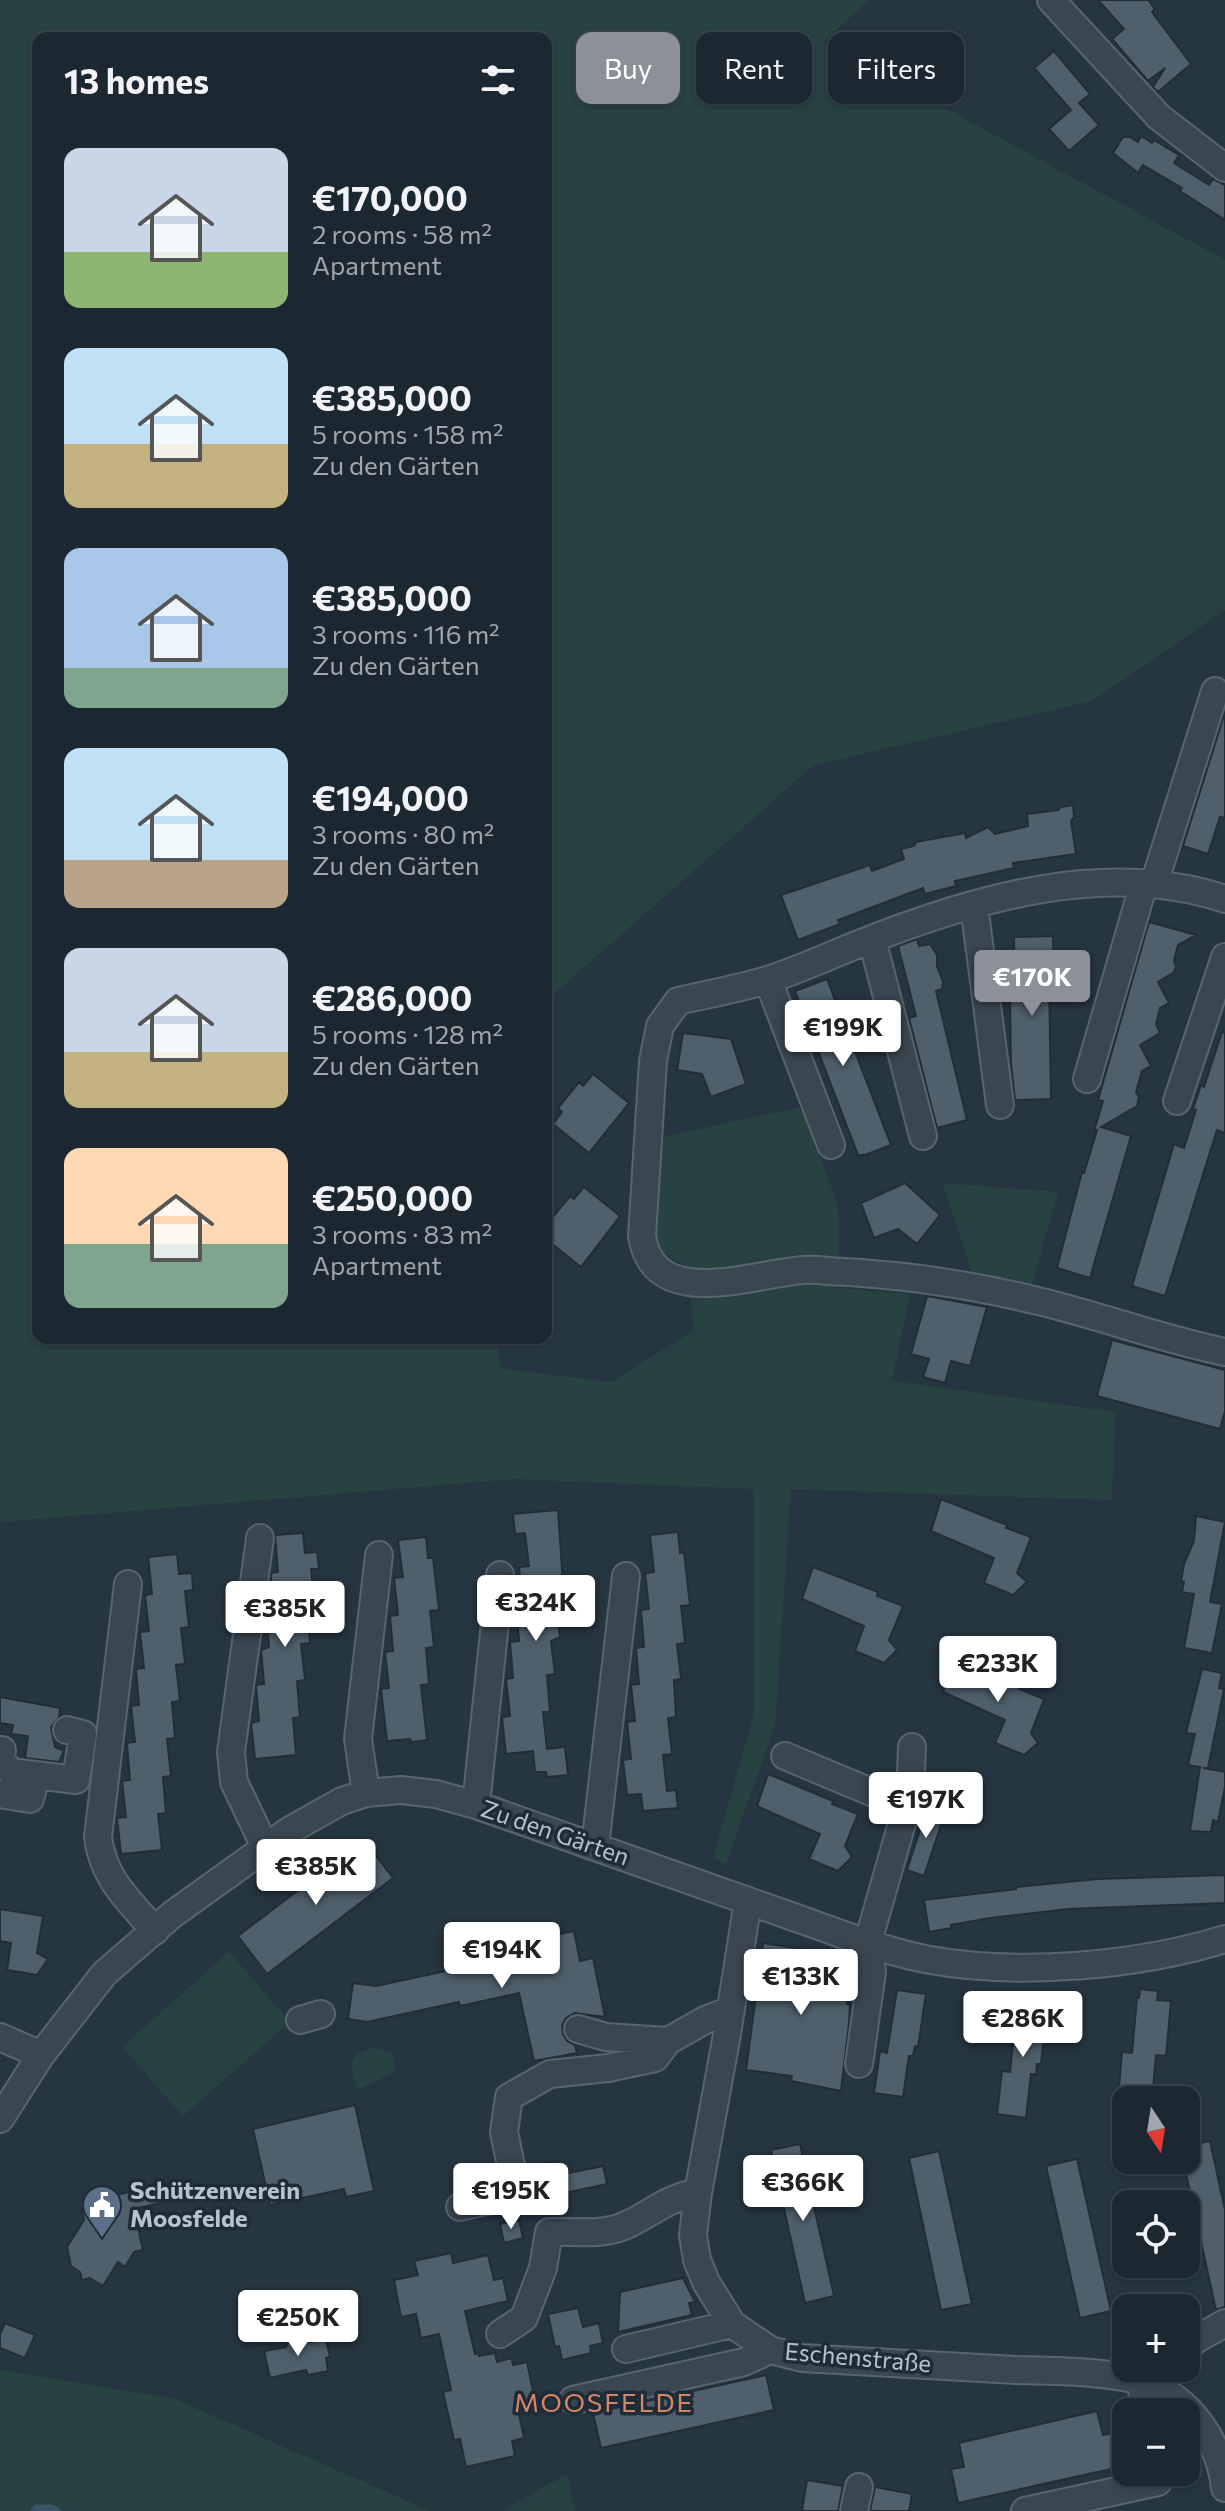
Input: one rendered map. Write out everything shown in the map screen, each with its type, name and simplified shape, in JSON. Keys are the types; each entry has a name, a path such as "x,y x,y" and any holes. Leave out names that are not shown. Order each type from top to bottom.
{"street":[{"path":"1051,0 1159,117 1225,168"},
{"path":"1087,1079 1215,691"},
{"path":"1225,899 1149,884 1108,883 1008,896 872,939 768,980 678,1001 660,1026 653,1061 642,1236 645,1252 653,1267 668,1275 701,1284 803,1270 920,1278 1036,1300 1225,1352"},
{"path":"974,905 1000,1105"},
{"path":"872,939 923,1136"},
{"path":"1177,1101 1225,957"},
{"path":"768,980 831,1145"},
{"path":"260,1538 231,1752 234,1782 265,1847"},
{"path":"366,1793 358,1739 379,1555"},
{"path":"476,1805 500,1575"},
{"path":"595,1847 626,1576"},
{"path":"128,1584 98,1837 101,1858 109,1877 155,1931"},
{"path":"0,1751 1,1760 11,1772 76,1780 83,1734 67,1730"},
{"path":"859,2064 872,1972 868,1942 910,1795 912,1747"},
{"path":"785,1756 907,1807"},
{"path":"0,1794 30,1799 36,1776"},
{"name":"Zu den Gärten","path":"0,2119 41,2055 104,1974 265,1847 342,1801 366,1793 401,1790 436,1794 476,1805 868,1942 999,1978 1061,1966 1123,1971 1225,1939"},
{"name":"Eschenstraße","path":"748,1901 693,2235 697,2260 712,2293 732,2324 770,2350 802,2358 1112,2376"},
{"path":"460,2207 517,2194 504,2132 509,2097 550,2074 608,2068 655,2058 668,2041 705,2020 731,2010"},
{"path":"578,2029 606,2037 668,2041"},
{"path":"0,2037 41,2055"},
{"path":"500,2334 524,2318 543,2268 549,2232 588,2233 623,2227 679,2195 698,2193"},
{"path":"1200,2337 1225,2323"},
{"path":"626,2349 732,2324"},
{"path":"573,2400 744,2362 770,2350"},
{"path":"1160,2382 1199,2421 1212,2442 1225,2488"},
{"path":"1025,2511 1140,2486"}],"green space":[{"path":"0,0 869,0 834,32 828,32 828,37 823,42 828,45 828,104 937,104 1225,260 1225,610 1091,701 814,765 552,996 552,32 32,32 32,1344 498,1344 501,1369 612,1382 694,1330 687,1267 652,1246 654,1139 801,1107 838,1205 839,1288 910,1294 892,1381 1115,1412 1112,1500 791,1489 775,1725 726,1864 713,1858 754,1714 754,1489 514,1479 0,1522"},
{"path":"942,1183 1058,1192 1031,1288 974,1279"},
{"path":"229,1952 290,2022 183,2116 122,2047"},
{"path":"372,2047 392,2053 396,2071 357,2090 351,2066 356,2054"},
{"path":"0,2370 172,2398 430,2511 0,2511"},
{"path":"567,2474 575,2511 506,2511 507,2508"}],"building":[{"path":"1098,0 1148,0 1155,9 1152,12 1191,64 1158,92 1153,87 1165,68 1148,81 1112,39 1124,29"},
{"path":"1054,51 1090,94 1079,103 1099,125 1069,151 1049,129 1071,110 1034,68"},
{"path":"1141,136 1179,155 1174,163 1209,185 1213,179 1225,185 1225,220 1180,191 1182,188 1143,165 1138,173 1113,153 1123,137 1138,142"},
{"path":"1225,712 1225,818 1220,817 1208,854 1183,846"},
{"path":"1073,805 1074,817 1071,821 1076,854 1013,863 1014,868 955,881 956,886 925,894 923,888 838,920 840,924 798,940 781,895 870,865 872,871 904,859 901,849 914,846 916,842 965,833 966,838 988,827 995,834 1028,826 1027,814"},
{"path":"1149,922 1196,935 1178,945 1174,972 1158,982 1169,1003 1160,1008 1156,1024 1160,1033 1140,1045 1151,1066 1142,1071 1136,1092 1139,1097 1137,1106 1101,1127 1131,1136 1090,1278 1057,1268 1082,1172 1097,1130 1094,1131 1103,1101 1098,1100"},
{"path":"1053,936 1054,978 1049,978 1051,1099 1015,1100 1010,998 1015,998 1014,937"},
{"path":"917,939 919,946 930,944 937,955 943,982 942,989 936,991 967,1120 937,1128 909,1018 916,1016 898,946"},
{"path":"827,979 891,1145 865,1155 858,1155 795,991"},
{"path":"1222,1032 1225,1033 1225,1133 1217,1130 1165,1296 1132,1286 1174,1144 1184,1148 1196,1110 1193,1109 1201,1085 1204,1087"},
{"path":"683,1033 731,1039 746,1084 711,1097 702,1074 677,1070"},
{"path":"593,1074 629,1103 589,1153 553,1124 562,1112 558,1108 579,1082 583,1086"},
{"path":"905,1183 940,1215 917,1244 898,1229 874,1238 861,1203"},
{"path":"584,1187 620,1216 581,1267 552,1244 552,1218 570,1196 574,1199"},
{"path":"927,1296 987,1307 970,1366 951,1361 945,1383 923,1377 929,1359 911,1354"},
{"path":"1112,1340 1225,1370 1225,1411 1220,1429 1097,1396"},
{"path":"941,1499 1031,1537 1017,1573 1027,1582 1013,1595 984,1583 994,1558 931,1531"},
{"path":"558,1510 564,1599 556,1600 560,1637 551,1641 555,1674 547,1675 550,1712 543,1712 547,1749 565,1747 568,1775 547,1777 546,1772 535,1772 533,1751 506,1754 502,1717 510,1716 506,1679 513,1678 510,1642 519,1641 516,1605 523,1604 519,1567 529,1566 525,1533 515,1534 513,1514"},
{"path":"1196,1516 1225,1522 1210,1602 1222,1604 1212,1653 1184,1648 1194,1594 1182,1592 1184,1582 1181,1581 1184,1564 1194,1541"},
{"path":"678,1532 680,1553 684,1552 690,1605 681,1606 685,1643 677,1644 681,1679 674,1680 676,1717 668,1718 672,1754 663,1755 667,1791 676,1790 678,1808 643,1811 641,1794 627,1795 623,1760 631,1759 627,1722 635,1721 631,1685 639,1684 636,1648 644,1647 641,1610 649,1609 645,1573 654,1572 650,1535"},
{"path":"303,1533 305,1553 317,1552 319,1569 311,1569 315,1606 307,1607 310,1643 301,1644 305,1680 297,1681 300,1717 293,1718 296,1755 255,1759 251,1723 259,1721 256,1685 264,1684 261,1650 269,1647 266,1611 274,1610 271,1573 278,1572 275,1535"},
{"path":"426,1537 428,1558 433,1558 439,1610 430,1611 434,1647 426,1648 429,1684 421,1685 427,1740 387,1741 381,1689 389,1688 385,1652 393,1651 390,1616 398,1615 394,1578 403,1577 398,1540"},
{"path":"177,1554 179,1574 192,1573 193,1590 185,1591 189,1627 181,1628 185,1664 176,1665 180,1701 172,1702 175,1738 167,1739 171,1776 163,1777 166,1813 158,1814 162,1850 121,1854 117,1818 126,1817 122,1781 130,1780 127,1743 135,1742 131,1706 139,1705 136,1669 144,1668 140,1632 149,1631 145,1595 152,1594 148,1557"},
{"path":"813,1567 878,1592 877,1596 903,1606 889,1640 897,1650 884,1663 855,1651 864,1626 802,1599"},
{"path":"954,1661 1020,1686 1019,1689 1044,1699 1031,1733 1038,1743 1024,1755 995,1743 1005,1720 943,1692"},
{"path":"1202,1669 1222,1673 1219,1688 1224,1689 1208,1768 1203,1768 1225,1772 1218,1822 1213,1820 1211,1832 1190,1831 1200,1767 1188,1765 1195,1734 1186,1733"},
{"path":"0,1697 60,1708 59,1717 51,1727 55,1747 64,1751 59,1762 25,1758 28,1736 11,1734 13,1725 0,1723"},
{"path":"768,1774 858,1814 845,1846 852,1857 838,1871 809,1859 820,1834 757,1806"},
{"path":"928,1805 946,1810 924,1876 907,1870"},
{"path":"364,1840 393,1878 267,1974 238,1936"},
{"path":"1225,1875 1225,1903 1068,1909 990,1918 929,1932 924,1900 1098,1879"},
{"path":"0,1909 43,1916 37,1953 48,1959 37,1975 7,1970 11,1943 0,1941"},
{"path":"574,1931 580,1961 593,1958 605,2017 575,2013 566,2018 562,2025 563,2034 567,2041 575,2045 577,2053 534,2061 519,1993 460,2006 459,2002 367,2022 348,2019 353,1983 376,1986 507,1958 504,1945"},
{"path":"763,1943 810,1950 810,1955 854,1962 847,2004 850,2005 849,2023 841,2091 791,2081 792,2076 746,2070"},
{"path":"1140,1989 1158,1991 1157,2000 1171,2001 1166,2056 1156,2055 1153,2086 1119,2086 1122,2052 1132,2053"},
{"path":"897,1990 926,1994 918,2047 915,2046 913,2056 909,2056 903,2097 874,2093 880,2051 887,2053"},
{"path":"1029,1999 1048,2001 1041,2064 1037,2064 1036,2075 1031,2074 1026,2118 997,2114 1002,2071 1010,2072 1017,2007 1027,2009"},
{"path":"355,2105 374,2191 346,2197 344,2189 270,2205 253,2129"},
{"path":"1210,2141 1225,2210 1225,2307 1216,2310 1200,2237 1200,2190 1190,2190 1186,2174 1200,2174 1200,2143"},
{"path":"800,2144 834,2296 805,2303 771,2150"},
{"path":"939,2151 972,2304 941,2310 909,2158"},
{"path":"1077,2159 1111,2311 1080,2318 1046,2166"},
{"path":"556,2161 559,2175 603,2166 607,2184 532,2200 528,2167"},
{"path":"164,2184 169,2201 134,2209 143,2250 134,2252 125,2267 118,2262 103,2286 90,2278 82,2280 80,2272 71,2266 67,2247 84,2220 80,2203"},
{"path":"519,2220 523,2238 504,2243 500,2224"},
{"path":"451,2253 453,2263 488,2255 494,2280 503,2278 508,2301 465,2311 475,2354 495,2353 497,2362 512,2358 513,2365 527,2362 537,2410 519,2414 524,2438 512,2441 515,2456 466,2467 460,2439 454,2440 443,2392 451,2390 439,2334 421,2338 416,2314 401,2317 394,2280 418,2275 414,2261"},
{"path":"683,2278 695,2302 689,2303 692,2315 618,2332 620,2292"},
{"path":"578,2308 583,2327 599,2323 603,2343 590,2346 591,2353 562,2360 559,2346 555,2347 548,2314"},
{"path":"5,2323 35,2335 25,2358 0,2348 0,2334"},
{"path":"309,2336 310,2342 326,2339 330,2357 326,2358 328,2371 308,2375 306,2370 270,2378 264,2351 286,2347 288,2341"},
{"path":"766,2375 774,2410 601,2448 593,2413"},
{"path":"1097,2411 1103,2435 1112,2433 1112,2469 958,2503 951,2469 964,2467 959,2443"},
{"path":"807,2480 843,2486 838,2511 802,2511"},
{"path":"875,2487 912,2494 909,2511 870,2511"}],"waterway":[{"path":"34,2511 37,2508 57,2511"}],"place":[{"name":"Schützenverein Moosfelde","path":"102,2239"}],"district":[{"name":"MOOSFELDE","path":"604,2403"}]}
